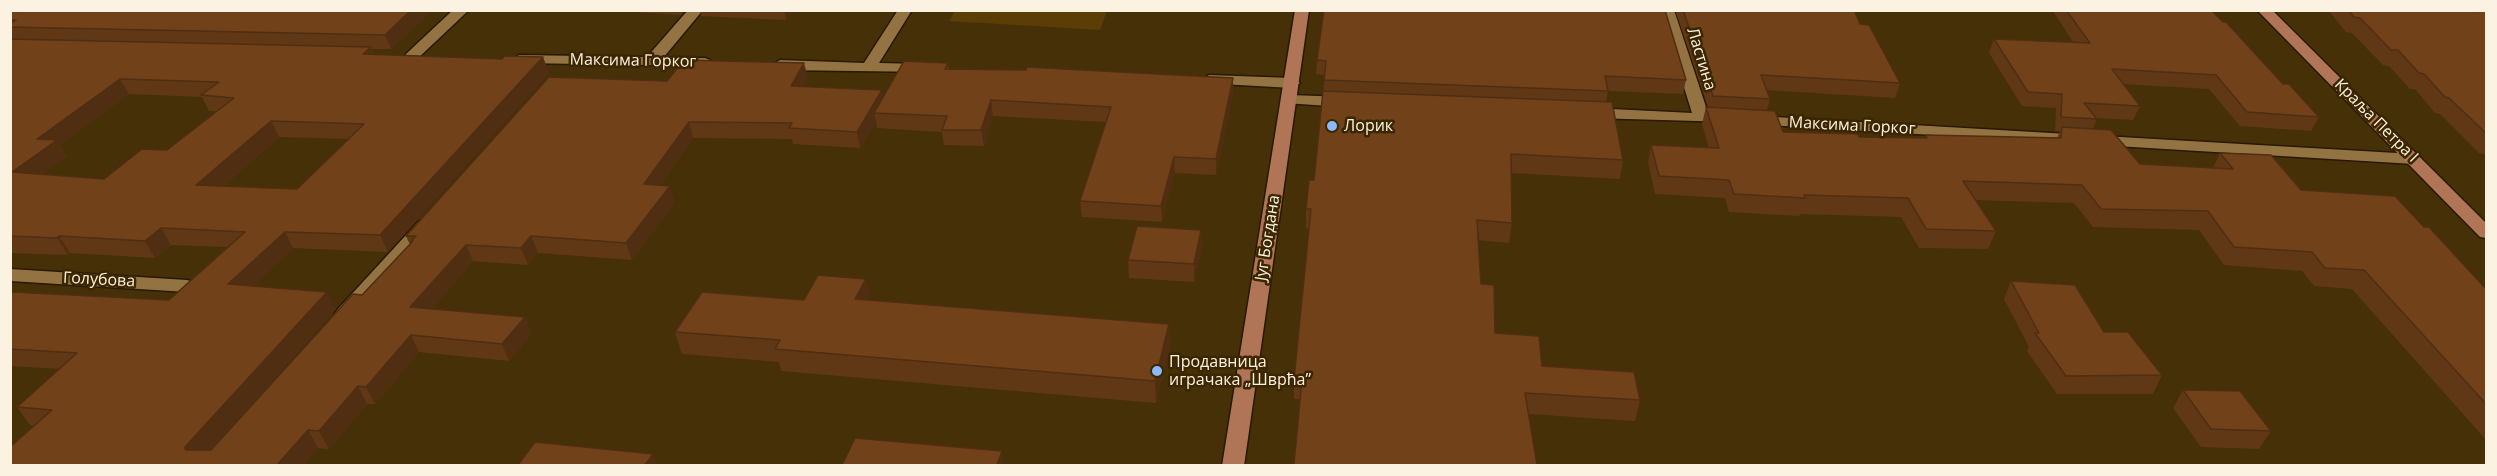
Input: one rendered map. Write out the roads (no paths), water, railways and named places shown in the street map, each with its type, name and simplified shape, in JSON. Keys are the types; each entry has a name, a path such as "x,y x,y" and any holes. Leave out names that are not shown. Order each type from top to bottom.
{"street":[{"path":"434,57 406,57 462,10"},
{"path":"651,62 696,10"},
{"path":"870,66 905,10"},
{"name":"Југ Богдана","path":"1233,465 1302,10"},
{"name":"Ластина","path":"1667,10 1701,117"},
{"name":"Краља Петра I","path":"2264,10 2487,233"},
{"name":"Максима Горког","path":"503,59 720,63"},
{"path":"556,78 572,60"},
{"path":"766,64 940,69"},
{"path":"1198,79 1360,103"},
{"name":"Максима Горког","path":"1572,112 1701,117 2414,159"},
{"path":"335,324 438,210"},
{"name":"Голубова","path":"10,275 187,286"}],"place":[{"name":"Лорик","path":"1332,126"},
{"name":"Продавница играчака „Шврћа”","path":"1157,371"}]}
